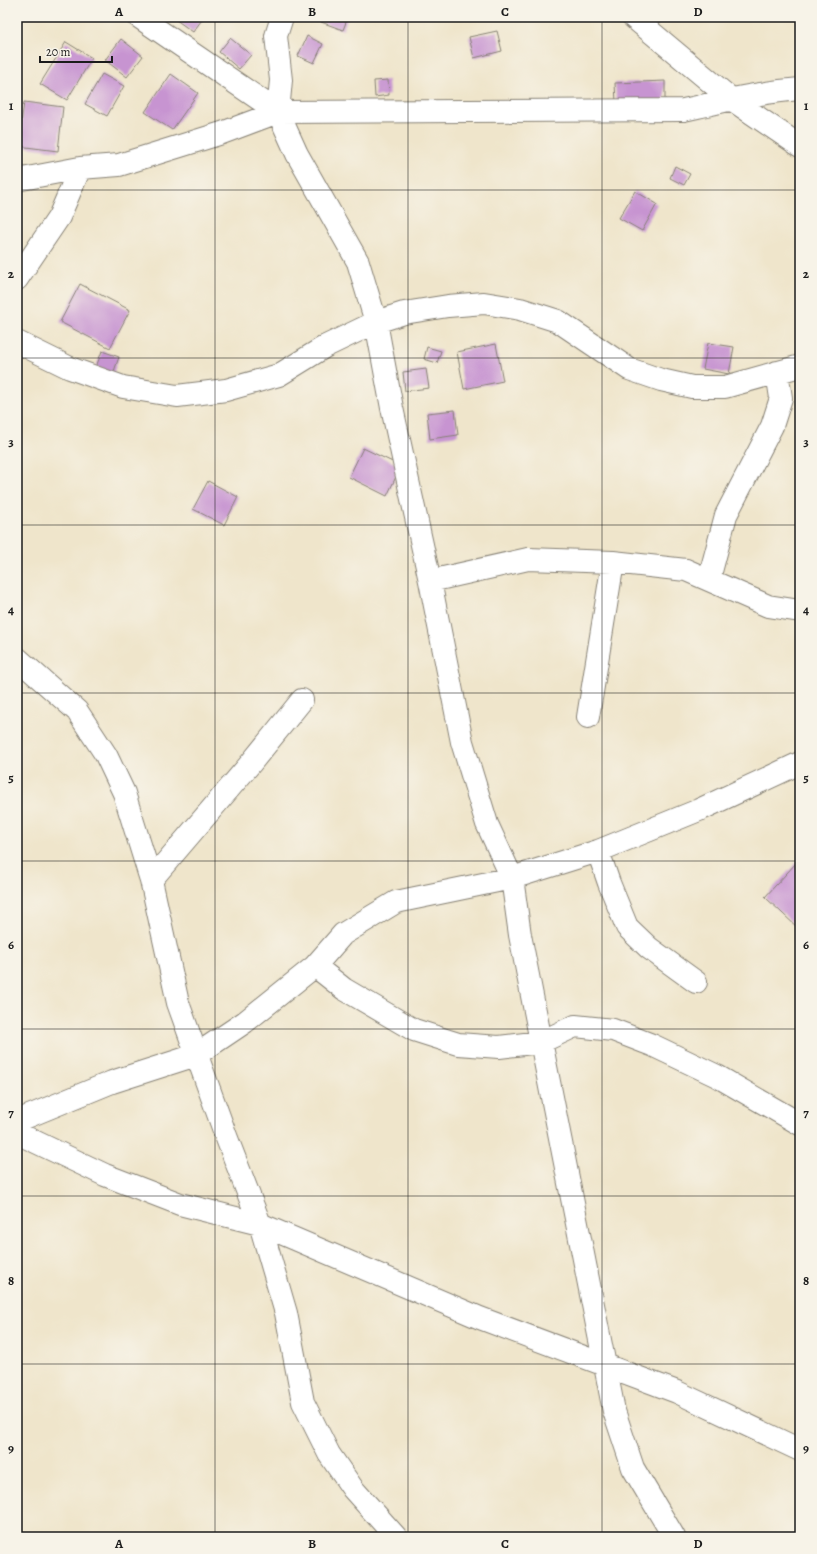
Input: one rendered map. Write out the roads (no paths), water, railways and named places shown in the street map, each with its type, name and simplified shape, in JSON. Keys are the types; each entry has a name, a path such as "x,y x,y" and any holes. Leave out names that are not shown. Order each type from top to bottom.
{"street":[{"path":"139,17 278,112"},
{"path":"264,17 279,26 281,80 278,112 297,154 358,262 376,322 392,408 430,581 462,742 487,824 512,878 520,935 614,1411 633,1468 674,1537"},
{"path":"633,17 731,99 800,146"},
{"path":"17,180 80,168 119,165 222,133 278,112 684,110 731,99 800,89"},
{"path":"17,279 59,217 80,168"},
{"path":"17,342 70,368 123,387 178,396 226,390 279,375 326,346 376,322 404,313 448,306 484,303 520,309 558,321 630,369 692,388 725,387 800,366"},
{"path":"709,579 726,515 772,426 779,405 781,398 777,372"},
{"path":"430,581 528,559 613,562 686,570 768,606 800,611"},
{"path":"588,717 613,562"},
{"path":"17,658 77,711 106,755 124,793 150,880 178,1003 196,1055 260,1224 286,1313 303,1402 329,1454 352,1489 396,1537"},
{"path":"150,880 251,763 302,700"},
{"path":"17,1121 112,1082 196,1055 245,1022 315,966 343,934 396,902 512,878 598,852 699,810 800,763"},
{"path":"598,852 609,883 628,927 649,948 696,982"},
{"path":"315,966 344,989 414,1030 458,1044 500,1047 541,1042 575,1026 613,1030 652,1045 717,1076 800,1124"},
{"path":"17,1132 105,1175 180,1204 260,1224 480,1318 604,1363 677,1392 800,1450"}]}
